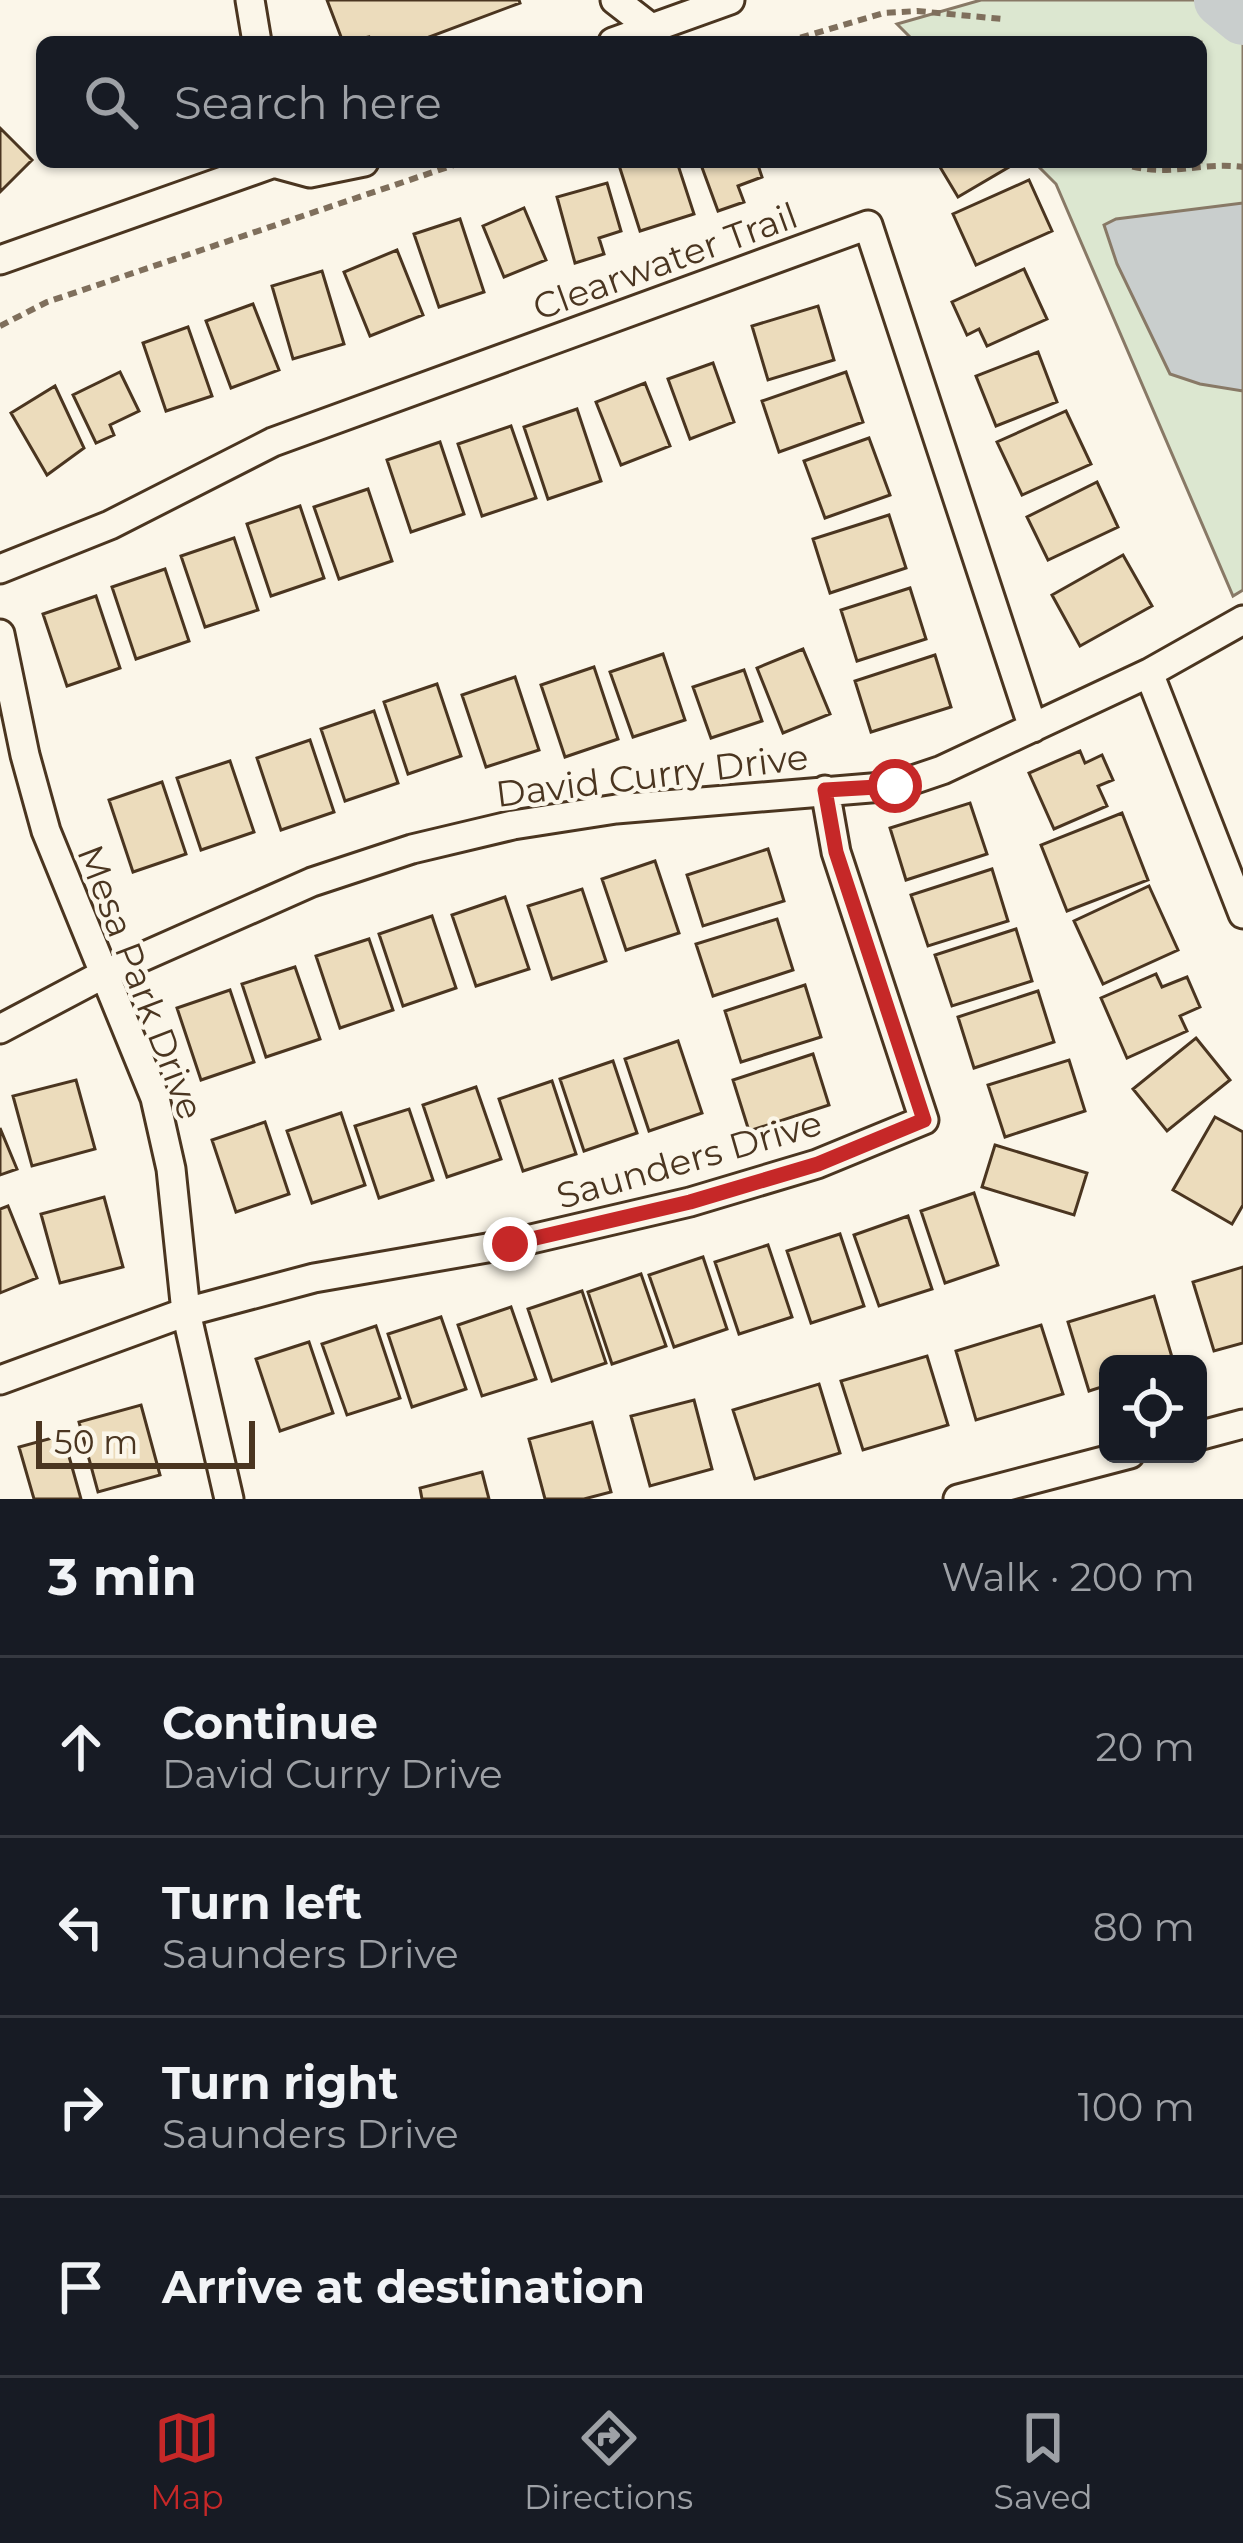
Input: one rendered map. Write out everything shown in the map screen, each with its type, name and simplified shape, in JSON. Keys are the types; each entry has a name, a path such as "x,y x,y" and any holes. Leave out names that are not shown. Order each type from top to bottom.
{"street":[{"path":"250,0 256,36"},
{"path":"616,0 651,28"},
{"path":"629,36 730,0"},
{"path":"0,260 263,168"},
{"path":"294,168 310,173 335,168"},
{"name":"Clearwater Trail","path":"0,569 110,525 273,442 868,225 1033,728"},
{"name":"David Curry Drive","path":"0,1029 104,974 312,882 412,849 513,825 616,808 895,786 942,770 1149,674 1243,620"},
{"name":"Mesa Park Drive","path":"0,634 46,831 154,1098 175,1193 186,1312 229,1499"},
{"path":"1149,674 1243,914"},
{"name":"Saunders Drive","path":"0,1380 186,1312 314,1278 510,1244 690,1202 818,1164 924,1120 836,852 825,790"},
{"path":"1207,1434 1243,1424"},
{"path":"958,1499 1099,1462"}],"path":[{"path":"806,36 884,13 916,11 1002,20"},
{"path":"1207,167 1243,167"},
{"path":"0,326 46,302 445,168"},
{"path":"1143,168 1163,173 1193,168"}],"green space":[{"path":"981,0 1243,0 1243,590 1233,596 1056,184 1040,168 1207,168 1207,36 909,36 897,24"}],"shaded area":[{"path":"1243,203 1243,391 1170,374 1117,264 1104,225 1116,219"}],"building":[{"path":"327,0 520,3 432,36 341,36"},
{"path":"0,128 32,160 0,192"},
{"path":"620,168 679,168 694,214 640,231"},
{"path":"702,168 759,168 762,177 738,186 744,202 718,211"},
{"path":"941,168 1007,168 958,197"},
{"path":"1029,180 1052,231 976,265 953,214"},
{"path":"607,183 621,231 599,238 604,254 575,263 557,197"},
{"path":"524,208 546,260 504,277 483,226"},
{"path":"460,219 484,292 439,307 414,234"},
{"path":"397,250 423,315 370,336 344,272"},
{"path":"1024,269 1047,319 987,346 979,329 967,335 952,302"},
{"path":"322,271 344,344 293,359 272,286"},
{"path":"253,304 279,370 231,388 206,321"},
{"path":"818,306 834,360 768,380 752,326"},
{"path":"188,327 212,396 166,411 143,343"},
{"path":"1038,352 1057,402 996,426 976,376"},
{"path":"713,363 734,422 690,439 668,379"},
{"path":"120,372 139,411 110,425 114,435 96,443 73,395"},
{"path":"846,372 863,422 779,452 762,401"},
{"path":"645,383 670,446 621,465 596,402"},
{"path":"55,386 84,448 47,475 11,413"},
{"path":"577,409 601,481 548,499 524,427"},
{"path":"1066,411 1091,464 1022,495 997,442"},
{"path":"511,426 536,498 482,516 458,444"},
{"path":"869,438 890,495 825,518 804,461"},
{"path":"440,442 464,514 411,532 387,460"},
{"path":"1097,482 1118,527 1048,560 1027,517"},
{"path":"368,489 392,561 339,579 314,507"},
{"path":"300,506 324,578 271,596 247,524"},
{"path":"889,515 906,568 830,593 813,539"},
{"path":"234,538 258,610 205,627 181,556"},
{"path":"1123,555 1152,606 1080,646 1052,595"},
{"path":"165,569 189,641 136,659 112,587"},
{"path":"910,588 926,639 857,661 841,610"},
{"path":"96,596 120,668 67,686 43,614"},
{"path":"803,649 830,714 783,733 757,668"},
{"path":"663,654 685,720 633,737 610,672"},
{"path":"935,655 951,707 871,732 855,681"},
{"path":"594,667 618,739 565,757 541,685"},
{"path":"744,670 762,721 711,738 693,687"},
{"path":"515,677 539,750 486,767 462,695"},
{"path":"437,684 461,756 408,774 384,702"},
{"path":"374,711 398,783 345,801 321,729"},
{"path":"310,740 334,812 281,830 257,758"},
{"path":"1080,751 1085,763 1102,755 1113,780 1098,786 1107,806 1054,829 1029,773"},
{"path":"230,761 254,832 201,850 177,778"},
{"path":"162,782 186,854 133,872 109,800"},
{"path":"970,803 987,854 906,880 890,828"},
{"path":"1122,813 1148,880 1067,911 1041,845"},
{"path":"768,849 784,901 703,926 687,875"},
{"path":"655,861 679,933 626,950 602,879"},
{"path":"992,869 1008,921 928,946 911,895"},
{"path":"1149,886 1178,950 1103,984 1074,921"},
{"path":"582,889 606,961 552,979 528,906"},
{"path":"505,897 529,969 476,986 452,915"},
{"path":"432,916 456,988 403,1006 379,934"},
{"path":"777,919 793,970 713,996 696,944"},
{"path":"1016,929 1032,981 952,1006 935,955"},
{"path":"369,939 393,1010 340,1028 316,956"},
{"path":"295,967 320,1039 266,1057 242,984"},
{"path":"1156,974 1162,987 1187,977 1200,1007 1180,1016 1187,1031 1127,1058 1101,998"},
{"path":"805,985 821,1037 741,1062 725,1011"},
{"path":"230,990 254,1062 201,1080 177,1008"},
{"path":"1038,991 1054,1042 974,1068 958,1017"},
{"path":"1196,1038 1230,1080 1167,1131 1133,1089"},
{"path":"678,1041 702,1113 649,1131 625,1059"},
{"path":"813,1054 829,1105 749,1131 733,1080"},
{"path":"1069,1060 1085,1111 1005,1137 988,1085"},
{"path":"613,1061 637,1133 584,1151 560,1079"},
{"path":"76,1080 95,1149 32,1166 13,1096"},
{"path":"552,1081 576,1154 523,1171 499,1099"},
{"path":"476,1087 501,1159 447,1177 423,1105"},
{"path":"409,1109 433,1180 379,1198 355,1126"},
{"path":"341,1113 365,1185 312,1203 287,1131"},
{"path":"1215,1117 1243,1132 1243,1205 1232,1224 1173,1190"},
{"path":"265,1122 289,1194 236,1212 212,1140"},
{"path":"0,1128 17,1169 0,1175"},
{"path":"995,1145 1087,1173 1074,1215 982,1187"},
{"path":"974,1193 998,1265 945,1283 921,1211"},
{"path":"104,1197 123,1267 60,1283 41,1214"},
{"path":"8,1206 37,1278 0,1293 0,1209"},
{"path":"908,1216 932,1289 879,1306 854,1235"},
{"path":"840,1234 864,1306 811,1323 787,1251"},
{"path":"768,1245 792,1317 739,1334 715,1262"},
{"path":"703,1257 727,1329 674,1347 649,1275"},
{"path":"1243,1267 1243,1343 1214,1351 1193,1282"},
{"path":"641,1274 666,1346 612,1364 588,1292"},
{"path":"582,1291 606,1363 552,1381 528,1309"},
{"path":"1154,1296 1171,1355 1099,1355 1099,1388 1089,1391 1068,1322"},
{"path":"511,1307 536,1379 482,1396 458,1325"},
{"path":"441,1317 466,1389 412,1407 388,1334"},
{"path":"1041,1325 1063,1394 976,1420 956,1351"},
{"path":"376,1326 400,1398 347,1415 322,1344"},
{"path":"309,1342 333,1413 280,1431 256,1359"},
{"path":"927,1356 948,1425 863,1450 841,1381"},
{"path":"819,1384 840,1453 755,1479 733,1410"},
{"path":"694,1400 712,1469 650,1486 631,1416"},
{"path":"141,1405 160,1475 98,1492 79,1422"},
{"path":"592,1422 611,1492 584,1499 545,1499 529,1439"},
{"path":"63,1435 81,1499 34,1499 19,1447"},
{"path":"482,1472 489,1499 422,1499 420,1488"}],"waterway":[{"path":"1221,0 1243,18"}],"route":[{"path":"510,1244 690,1202 818,1164 924,1120 836,852 825,790 895,786"}]}
